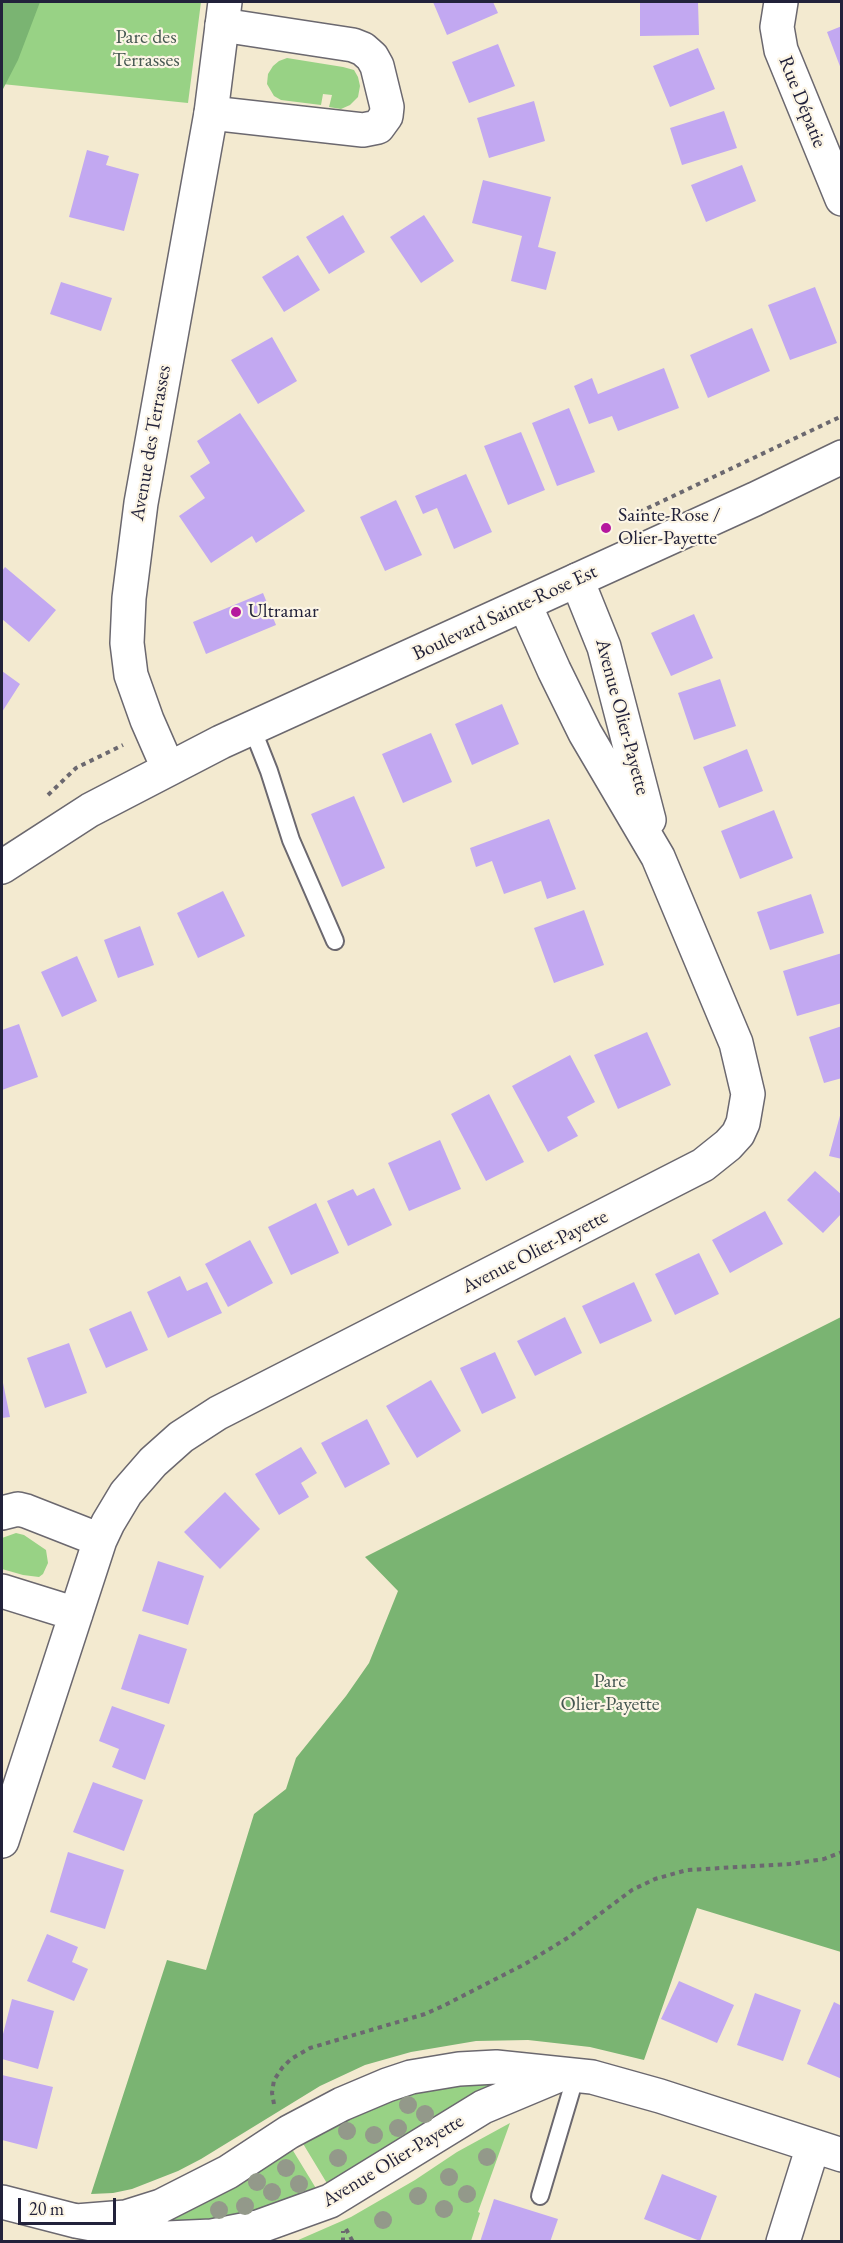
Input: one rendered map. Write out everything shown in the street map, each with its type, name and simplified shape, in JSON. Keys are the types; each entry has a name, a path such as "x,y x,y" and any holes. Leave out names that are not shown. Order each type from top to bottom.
{"street":[{"name":"Rue Dépatie","path":"781,2 777,27 781,50 842,199"},
{"name":"Avenue des Terrasses","path":"168,768 131,675 128,643 129,598 134,544 152,431 211,113 224,13 363,49 372,57 377,66 387,106 386,116 378,127 363,130 211,113"},
{"name":"Boulevard Sainte-Rose Est","path":"2,867 90,810 168,768 842,457"},
{"name":"Avenue Olier-Payette","path":"577,580 604,647 658,857"},
{"name":"Avenue Olier-Payette","path":"2,1841 100,1540 118,1505 140,1475 166,1449 199,1425 248,1398 681,1177 718,1155 738,1134 747,1110 748,1094 736,1043 658,857 585,733 525,605"},
{"path":"2,1513 18,1509 26,1511 100,1540"},
{"path":"2,1591 76,1614"},
{"name":"Avenue Olier-Payette","path":"76,2221 126,2217 173,2201 228,2172 289,2132 366,2093 403,2080 459,2069 489,2067 569,2074 611,2081 827,2151"},
{"name":"Avenue Olier-Payette","path":"2,2202 76,2221 167,2238 212,2236 282,2220 330,2201 483,2107 569,2074"},
{"path":"783,2241 827,2151"}],"lane":[{"path":"252,728 269,771 291,840 334,941"},
{"path":"540,2196 569,2074"}],"path":[{"path":"46,797 76,768 109,750"},
{"path":"277,2111 272,2093 274,2080 291,2059 310,2048 443,2006 525,1965 632,1890 655,1879 687,1870 790,1864 824,1859 842,1852"}],"green space":[{"name":"Parc des Terrasses","path":"2,2 201,2 188,103 2,84"},
{"path":"2,2 40,2 18,60 2,91"},
{"path":"287,58 354,70 360,86 358,97 350,105 341,109 329,107 332,95 323,94 321,105 281,100 274,96 267,84 268,74 273,66"},
{"name":"Parc Olier-Payette","path":"841,1317 841,1952 697,1908 644,2060 590,2047 528,2040 476,2041 411,2052 365,2065 320,2086 178,2171 132,2189 91,2194 167,1960 206,1970 254,1814 286,1789 296,1758 346,1696 369,1663 398,1591 365,1557"},
{"path":"16,1533 24,1535 46,1550 48,1563 39,1577 2,1569 2,1538"},
{"path":"493,2080 496,2087 328,2185 302,2142 328,2127 412,2092"},
{"path":"510,2123 478,2212 480,2213 471,2241 296,2241 351,2217 415,2180 457,2152"},
{"path":"292,2149 317,2190 234,2219 172,2224 172,2215"}],"building":[{"path":"433,2 493,2 498,13 447,35"},
{"path":"640,2 698,2 699,35 640,36"},
{"path":"842,26 842,69 841,69 827,32"},
{"path":"498,44 515,86 469,103 452,62"},
{"path":"698,48 715,89 670,107 653,66"},
{"path":"534,101 545,141 489,158 477,118"},
{"path":"724,111 737,148 682,165 670,128"},
{"path":"87,150 109,156 106,165 139,174 124,231 69,217"},
{"path":"742,165 756,201 706,222 691,185"},
{"path":"483,180 551,197 538,247 556,252 546,290 511,281 522,236 472,223"},
{"path":"343,215 365,252 329,274 306,237"},
{"path":"424,215 454,261 421,283 390,237"},
{"path":"298,255 320,290 284,312 262,277"},
{"path":"61,282 112,298 101,331 50,314"},
{"path":"815,287 837,343 790,360 768,305"},
{"path":"752,328 770,371 708,398 690,355"},
{"path":"272,337 297,381 258,404 231,360"},
{"path":"664,368 679,408 618,431 612,416 589,424 574,386 592,378 598,394"},
{"path":"569,408 595,472 557,486 532,423"},
{"path":"240,413 305,511 256,543 252,536 211,563 179,516 205,498 190,476 210,463 197,441"},
{"path":"521,432 545,490 508,505 484,446"},
{"path":"466,474 492,532 454,549 437,508 423,514 415,496"},
{"path":"396,500 422,555 385,571 360,517"},
{"path":"5,567 56,610 29,642 2,619 2,571"},
{"path":"263,593 276,625 206,654 193,622"},
{"path":"694,614 713,658 671,676 651,633"},
{"path":"2,671 20,684 2,712"},
{"path":"720,679 736,726 694,740 678,693"},
{"path":"502,704 519,744 472,765 455,724"},
{"path":"431,733 452,782 403,803 382,754"},
{"path":"747,749 763,791 719,808 703,767"},
{"path":"354,796 385,868 342,887 311,814"},
{"path":"774,810 793,858 740,879 721,831"},
{"path":"549,819 576,889 547,899 541,881 504,894 492,861 476,867 470,848"},
{"path":"223,891 245,936 198,958 177,913"},
{"path":"811,894 824,933 770,950 757,912"},
{"path":"584,910 604,965 554,983 534,928"},
{"path":"140,926 154,965 118,978 104,940"},
{"path":"842,953 842,1003 797,1016 783,971"},
{"path":"77,956 97,1001 62,1017 41,972"},
{"path":"19,1024 38,1077 2,1090 2,1030"},
{"path":"842,1026 842,1078 824,1083 809,1037"},
{"path":"647,1032 671,1085 618,1109 594,1055"},
{"path":"570,1055 595,1102 567,1117 578,1136 548,1152 512,1086"},
{"path":"489,1094 524,1162 486,1181 451,1114"},
{"path":"842,1112 842,1159 829,1156"},
{"path":"440,1140 461,1189 409,1211 388,1163"},
{"path":"815,1171 842,1195 842,1213 823,1233 787,1200"},
{"path":"374,1188 392,1225 348,1246 327,1201 353,1189 357,1196"},
{"path":"316,1203 339,1253 291,1275 268,1227"},
{"path":"765,1211 783,1244 730,1273 712,1240"},
{"path":"250,1240 273,1283 228,1307 205,1264"},
{"path":"699,1253 719,1294 675,1315 655,1274"},
{"path":"180,1276 187,1291 207,1282 222,1313 168,1338 147,1292"},
{"path":"634,1282 652,1321 600,1344 582,1306"},
{"path":"131,1311 148,1350 106,1368 89,1329"},
{"path":"565,1317 582,1353 535,1376 517,1341"},
{"path":"69,1343 87,1393 45,1408 27,1358"},
{"path":"495,1352 516,1398 482,1414 460,1368"},
{"path":"2,1378 10,1417 2,1418"},
{"path":"431,1380 461,1431 417,1458 386,1406"},
{"path":"367,1419 390,1464 345,1488 321,1443"},
{"path":"301,1447 317,1473 301,1483 309,1497 279,1515 255,1474"},
{"path":"225,1492 260,1529 220,1569 184,1532"},
{"path":"158,1561 204,1576 188,1625 142,1611"},
{"path":"139,1634 187,1649 169,1704 121,1689"},
{"path":"112,1706 165,1725 145,1780 112,1767 119,1749 99,1741"},
{"path":"93,1782 143,1800 124,1851 73,1832"},
{"path":"68,1852 124,1870 105,1929 50,1912"},
{"path":"47,1934 78,1947 72,1962 88,1969 74,2001 27,1981"},
{"path":"679,1981 734,2005 717,2043 661,2019"},
{"path":"755,1993 801,2010 783,2061 737,2045"},
{"path":"12,1999 54,2011 38,2069 2,2059 2,2038"},
{"path":"834,2002 842,2006 842,2079 807,2064"},
{"path":"2,2075 53,2087 37,2149 2,2140"},
{"path":"662,2174 717,2196 700,2241 644,2219"},
{"path":"494,2199 558,2219 550,2242 480,2242"}],"place":[{"name":"Sainte-Rose / Olier-Payette","path":"606,528"},
{"name":"Ultramar","path":"236,612"}]}
